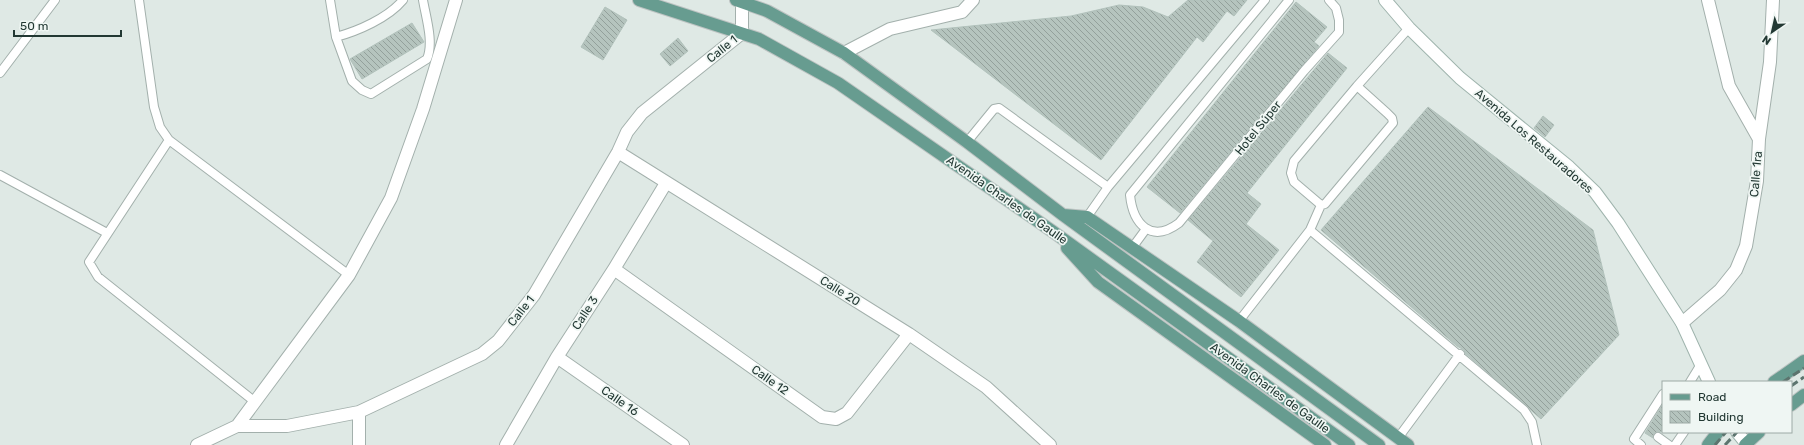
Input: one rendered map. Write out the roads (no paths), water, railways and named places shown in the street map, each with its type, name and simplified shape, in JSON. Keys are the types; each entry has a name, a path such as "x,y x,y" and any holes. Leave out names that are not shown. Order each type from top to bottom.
{"main road":[{"name":"Avenida Charles de Gaulle","path":"639,0 742,32 759,39 838,82 1052,231 1349,445"},
{"name":"Avenida Charles de Gaulle","path":"739,1 767,11 844,53 967,142 1063,215 1379,445"},
{"path":"1063,215 1087,218 1132,248 1238,321 1403,442"},
{"path":"1052,231 1098,282 1320,444"},
{"path":"1775,381 1804,361"},
{"path":"1792,404 1804,395"},
{"path":"1708,445 1717,433"}],"street":[{"path":"236,426 349,275 391,198 423,109 456,0"},
{"path":"844,53 890,29 962,12 974,0"},
{"name":"Avenida Los Restauradores","path":"1385,0 1409,28 1460,78 1568,167 1595,192 1618,223 1682,323 1709,381"},
{"path":"1708,0 1729,86 1758,139"},
{"name":"Calle 1ra","path":"1682,323 1720,290 1736,270 1746,246 1757,180 1758,139 1770,62 1773,0"},
{"path":"739,1 742,32"},
{"name":"Calle 1","path":"197,445 236,426 287,426 359,412 482,354 498,341 534,295 618,152 627,132 642,113 742,32"},
{"name":"Calle 20","path":"618,152 909,334 986,387 1050,445"},
{"name":"Calle 3","path":"510,443 557,357 614,269 666,183"},
{"name":"Calle 12","path":"614,269 822,417 836,418 847,413 909,334"},
{"name":"Calle 16","path":"557,357 683,445"},
{"path":"359,412 359,445"},
{"path":"1739,433 1752,441"}],"lane":[{"path":"0,73 56,0"},
{"path":"139,0 154,107 160,127 169,140 349,275"},
{"path":"330,0 336,37 352,81 362,90 371,94 427,59 430,52 430,43 423,0"},
{"path":"336,37 356,31 397,7 403,0"},
{"path":"1087,218 1108,187 1265,0"},
{"path":"1132,248 1146,229 1139,222 1131,209 1130,195 1289,0"},
{"name":"Hotel Súper","path":"1146,229 1158,233 1171,229 1179,223 1338,32 1339,20 1336,8 1329,0"},
{"path":"1321,205 1294,182 1291,173 1294,161 1357,86 1409,28"},
{"path":"1238,321 1310,230 1321,205 1325,204 1393,123 1392,118 1357,86"},
{"path":"967,142 994,109 999,108 1108,187"},
{"path":"169,140 89,262 98,277 254,401"},
{"path":"0,175 107,233"},
{"path":"1310,230 1460,354 1524,410 1532,422 1537,445"},
{"path":"1403,442 1460,354"},
{"path":"1691,381 1701,364"},
{"path":"1641,445 1634,440 1662,396"},
{"path":"1675,445 1683,433"},
{"path":"1658,437 1669,445"}],"railway":[{"path":"1784,381 1804,368"},
{"path":"1792,385 1804,377"},
{"path":"1715,445 1725,433"},
{"path":"1725,445 1736,433"}]}
